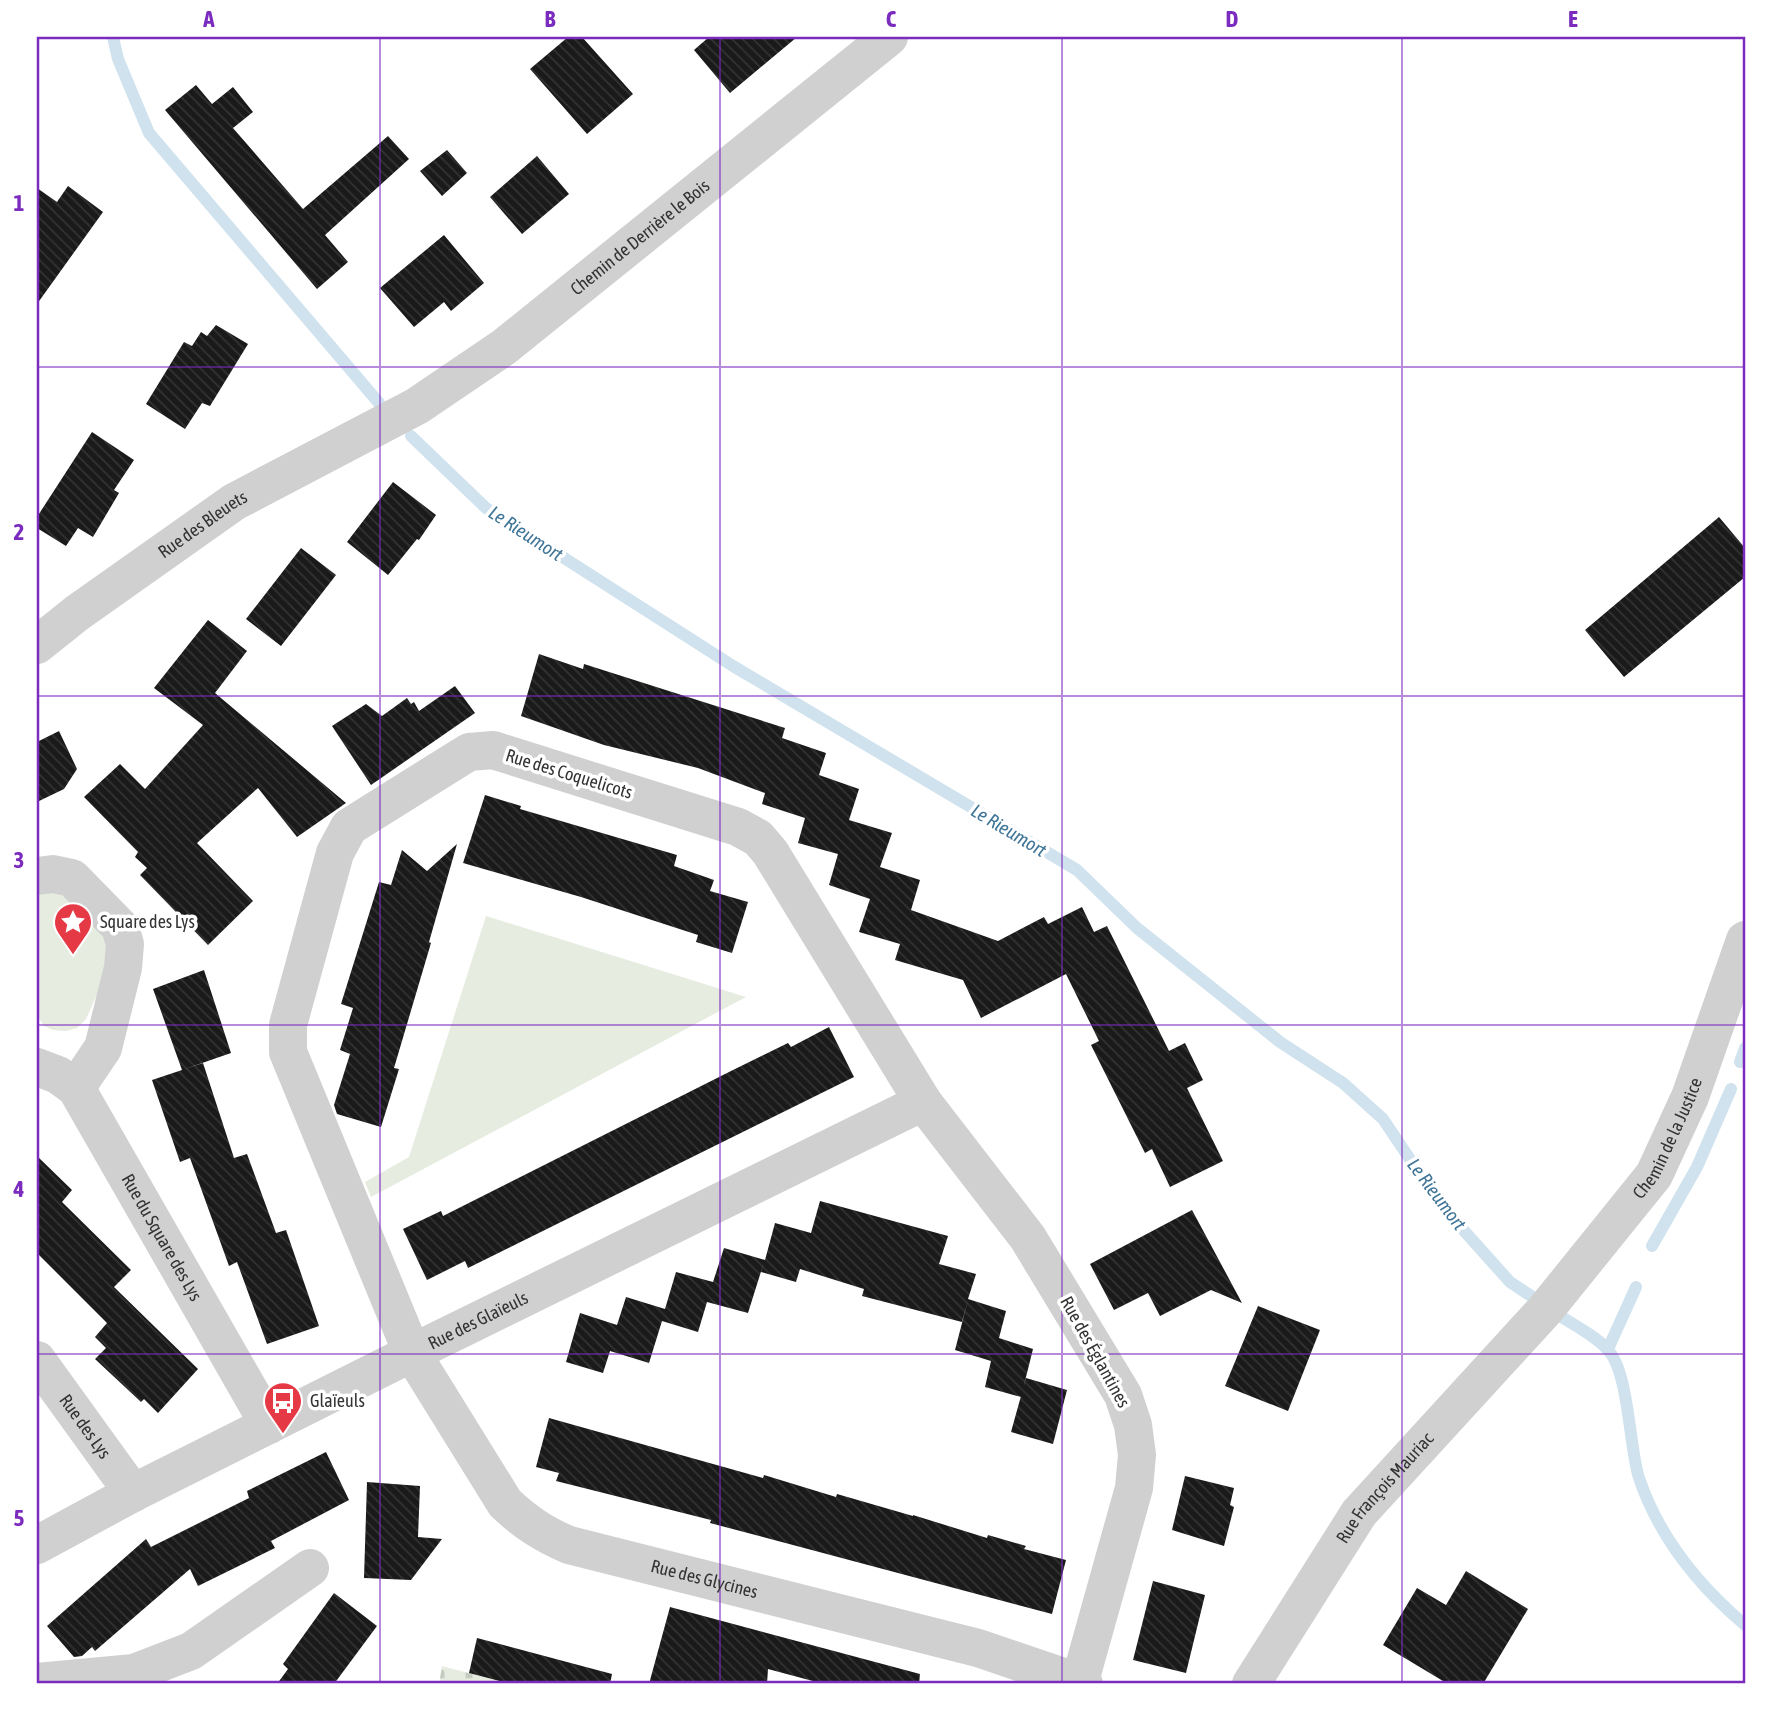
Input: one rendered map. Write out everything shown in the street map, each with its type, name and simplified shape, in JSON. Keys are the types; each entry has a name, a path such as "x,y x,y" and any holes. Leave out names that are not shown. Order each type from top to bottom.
{"street":[{"name":"Chemin de Derrière le Bois","path":"381,426 417,407 504,348 889,37"},
{"name":"Rue des Bleuets","path":"37,645 77,613 234,502 381,426"},
{"name":"Rue des Coquelicots","path":"412,1353 288,1052 288,1025 335,853 349,827 469,752 493,750 738,827 758,838 770,852 923,1102"},
{"path":"37,876 53,874 72,878 120,927 125,944 123,968 103,1048 76,1088"},
{"name":"Chemin de la Justice","path":"1545,1310 1654,1175 1690,1097 1745,940"},
{"name":"Rue du Square des Lys","path":"37,1067 58,1075 76,1088 269,1425"},
{"name":"Rue des Glaïeuls","path":"37,1545 133,1493 412,1353 923,1102"},
{"name":"Rue des Églantines","path":"923,1102 1028,1238 1123,1395 1133,1425 1137,1455 1133,1488 1082,1683"},
{"name":"Rue François Mauriac","path":"1251,1684 1359,1513 1545,1310"},
{"name":"Rue des Glycines","path":"412,1353 505,1503 544,1535 569,1545 978,1648 1082,1683"},
{"name":"Rue des Lys","path":"37,1360 133,1493"},
{"path":"37,1682 134,1673 191,1651 310,1568"}],"green space":[{"name":"Square des Lys","path":"49,885 106,929 109,968 86,1019 77,1028 66,1031 44,1026 37,1015 37,888"},
{"path":"486,916 746,997 371,1197 365,1182 409,1157"},
{"path":"442,1666 449,1668 511,1684 439,1684"}],"building":[{"path":"568,37 582,37 633,94 587,134 530,69"},
{"path":"709,37 797,37 730,93 694,50"},
{"path":"196,85 212,104 233,87 253,112 233,128 303,209 388,136 409,159 325,235 348,262 317,289 165,110"},
{"path":"447,150 467,173 442,196 420,171"},
{"path":"537,156 569,194 522,234 490,197"},
{"path":"68,186 103,212 37,304 37,188 57,202"},
{"path":"444,235 484,283 451,311 444,302 414,327 380,288"},
{"path":"216,325 248,344 210,406 202,403 185,429 146,404 184,342 192,346 201,332 207,336"},
{"path":"92,432 134,460 114,490 119,493 93,537 78,528 66,546 37,528 37,517"},
{"path":"393,482 436,515 419,540 417,539 388,575 347,542"},
{"path":"1719,517 1745,548 1745,577 1624,677 1585,630"},
{"path":"301,548 336,575 281,646 246,619"},
{"path":"208,620 247,651 215,693 346,803 297,837 258,788 197,843 253,901 208,945 140,875 147,868 135,857 138,852 84,797 120,764 145,789 203,725 154,688"},
{"path":"539,654 583,669 584,664 785,728 782,738 826,753 819,775 859,789 849,820 892,833 880,867 920,880 911,910 998,941 1044,917 1048,924 1082,907 1094,932 1107,926 1169,1051 1185,1043 1203,1080 1187,1088 1223,1161 1170,1187 1152,1149 1145,1153 1091,1045 1099,1041 1066,974 981,1018 963,980 895,960 900,944 859,932 870,899 829,885 838,854 798,843 805,818 762,804 765,793 698,768 604,745 521,716"},
{"path":"455,686 475,713 371,785 332,726 366,704 382,716 407,698 411,704 414,702 419,711"},
{"path":"59,731 77,769 64,789 37,802 37,742"},
{"path":"485,795 521,806 520,809 677,855 674,866 714,880 710,891 748,902 732,953 696,942 698,935 463,863"},
{"path":"457,844 394,1068 399,1069 381,1127 337,1114 334,1105 350,1054 340,1050 353,1008 341,1004 379,882 391,885 402,850 427,871"},
{"path":"204,970 231,1053 182,1070 153,989"},
{"path":"829,1027 854,1077 468,1268 465,1261 427,1280 403,1229 441,1211 443,1216 788,1043 791,1047"},
{"path":"203,1063 234,1158 247,1154 276,1233 286,1230 319,1326 267,1344 237,1262 229,1266 190,1158 180,1162 152,1080"},
{"path":"37,1156 72,1190 62,1202 131,1270 114,1287 198,1369 158,1413 144,1399 141,1402 95,1359 106,1348 95,1337 107,1323 37,1253"},
{"path":"820,1201 948,1236 939,1264 976,1274 968,1299 1006,1311 999,1338 1033,1349 1021,1397 985,1387 991,1361 955,1350 968,1300 962,1322 862,1296 864,1289 800,1269 796,1282 761,1272 764,1262 748,1313 707,1302 698,1332 662,1321 649,1363 610,1351 603,1373 566,1362 580,1313 617,1325 626,1297 665,1309 676,1272 713,1282 724,1248 765,1260 775,1223 811,1233"},
{"path":"1192,1210 1242,1303 1211,1290 1160,1316 1148,1293 1114,1310 1090,1264"},
{"path":"1258,1306 1320,1330 1288,1411 1225,1386"},
{"path":"1026,1378 1067,1390 1053,1444 1011,1432"},
{"path":"549,1418 763,1478 764,1475 836,1497 837,1494 987,1538 988,1535 1026,1546 1024,1549 1066,1560 1052,1614 710,1523 711,1520 556,1481 559,1473 536,1467"},
{"path":"326,1452 349,1500 271,1541 275,1548 198,1586 190,1569 95,1651 92,1647 82,1656 74,1657 47,1626 146,1539 151,1547 249,1498 247,1491"},
{"path":"1185,1476 1234,1488 1230,1505 1234,1507 1224,1546 1172,1530"},
{"path":"367,1482 420,1486 418,1537 442,1539 411,1580 364,1578"},
{"path":"1466,1571 1528,1609 1483,1684 1448,1684 1383,1645 1417,1588 1446,1605"},
{"path":"1153,1581 1205,1595 1186,1673 1133,1660"},
{"path":"334,1593 377,1626 334,1684 277,1684 288,1669 283,1664"},
{"path":"670,1607 920,1674 919,1684 824,1684 768,1669 767,1684 649,1684"},
{"path":"477,1638 612,1674 610,1684 511,1684 469,1673"}],"waterway":[{"name":"Le Rieumort","path":"113,37 118,59 149,133 379,403"},
{"name":"Le Rieumort","path":"411,436 486,508 733,666 1077,870 1137,928 1280,1042 1343,1083 1383,1119 1440,1204 1510,1282 1540,1302"},
{"path":"1740,1062 1745,1048"},
{"path":"1652,1246 1697,1167 1731,1089"},
{"path":"1608,1349 1636,1287"},
{"name":"Le Rieumort","path":"1554,1312 1596,1339 1614,1359 1624,1391 1639,1478 1647,1500 1682,1559 1712,1594 1745,1625"}],"place":[{"name":"Square des Lys","path":"73,956"},
{"name":"Glaïeuls","path":"283,1435"}]}
